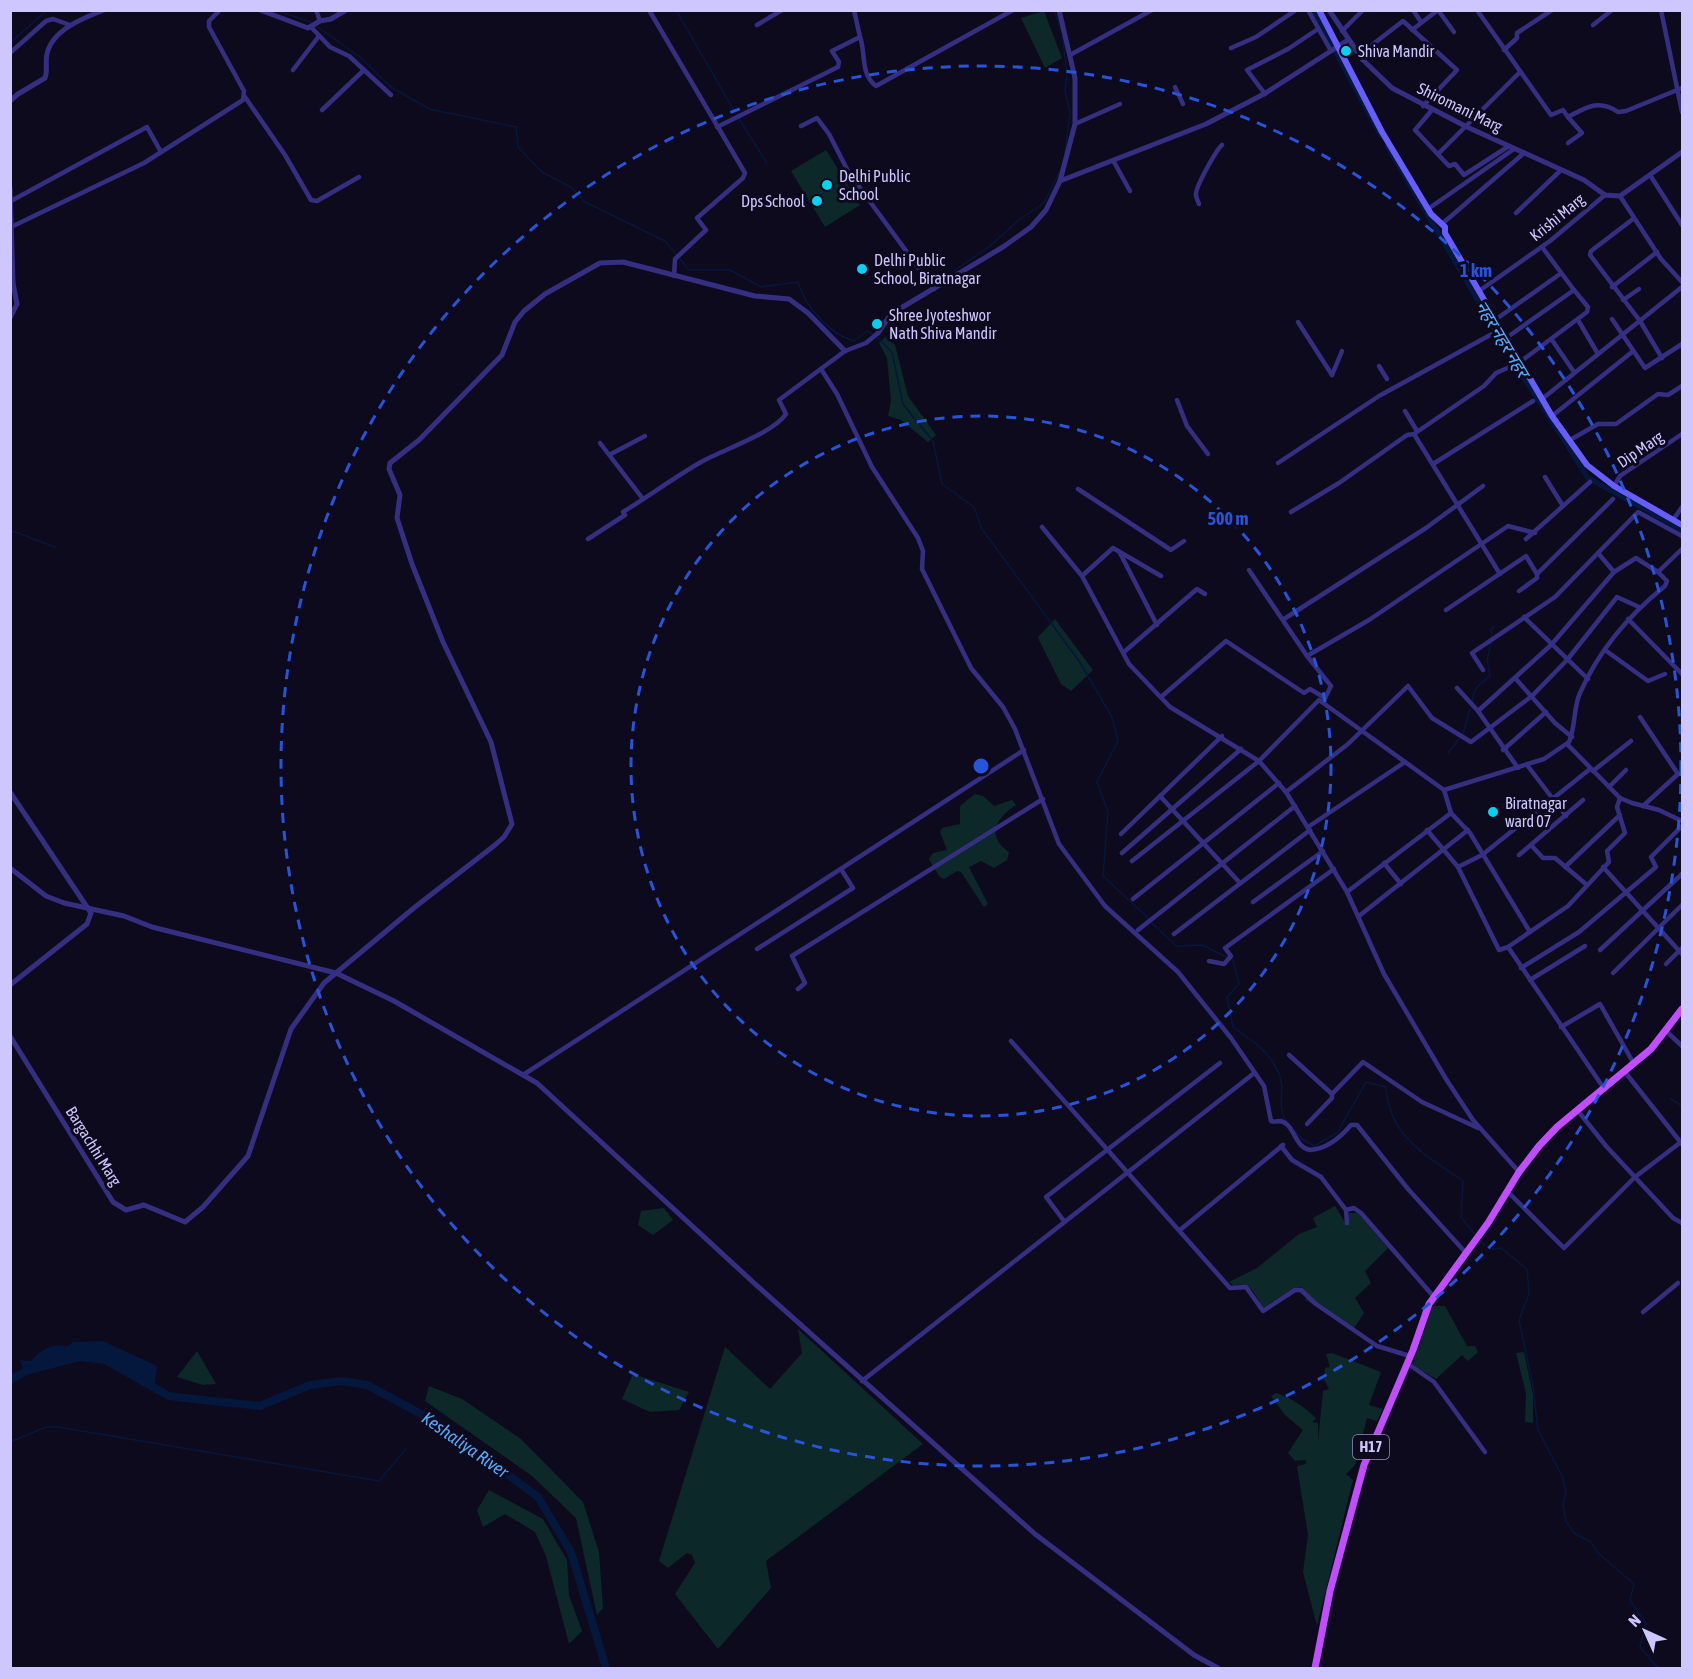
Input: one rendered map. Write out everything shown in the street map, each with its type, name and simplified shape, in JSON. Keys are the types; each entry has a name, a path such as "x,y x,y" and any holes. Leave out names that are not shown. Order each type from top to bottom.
{"main road":[{"path":"1319,10 1335,49 1428,209 1442,224 1552,416 1587,465 1614,486 1683,525"},
{"name":"H17","path":"1315,1668 1330,1591 1364,1465 1434,1297 1484,1228 1519,1172 1549,1134 1605,1090 1651,1049 1683,1009"}],"street":[{"path":"10,101 45,78 50,47 70,25 104,10"},
{"path":"220,10 209,21 209,27 234,69 245,97 285,154 311,200 317,201 359,177"},
{"path":"261,10 312,27 330,47 349,56 391,95"},
{"path":"316,10 319,21"},
{"path":"312,27 319,21 332,20 346,10"},
{"path":"649,10 745,176 698,218 706,230 675,259 674,276"},
{"path":"757,26 782,10"},
{"path":"854,10 864,53 863,62 872,83 876,86 1013,10"},
{"path":"588,539 643,499 700,463 764,431 782,419 786,414 779,400 845,351 876,335 891,314 1031,227 1047,210 1060,182 1075,124 1075,78 1059,10"},
{"path":"1070,55 1152,10"},
{"path":"1231,48 1256,37 1296,10"},
{"path":"1308,10 1318,28 1335,49"},
{"name":"Shiromani Marg","path":"1329,10 1359,55 1381,80 1423,106 1584,180 1605,195"},
{"path":"1342,32 1363,10"},
{"path":"1413,10 1421,22"},
{"path":"1412,30 1438,10 1454,32"},
{"path":"1486,10 1478,12 1551,115 1563,110 1582,133 1568,143"},
{"path":"1504,50 1517,38 1517,33 1552,10"},
{"path":"1593,25 1612,10"},
{"path":"1661,10 1680,89 1683,112"},
{"path":"10,53 46,21 52,19 70,25"},
{"path":"1359,55 1403,21 1458,72 1423,106"},
{"path":"1265,94 1247,70 1288,49 1318,28"},
{"path":"293,70 319,36"},
{"path":"717,127 838,67 839,62 832,51 860,37"},
{"path":"1060,182 1206,124 1265,94 1348,40"},
{"path":"322,110 364,70"},
{"path":"1438,154 1521,72"},
{"path":"1175,87 1184,104"},
{"path":"1568,117 1596,104 1609,106 1618,112 1626,111 1680,89"},
{"path":"11,228 48,212 161,152 245,97"},
{"path":"1075,124 1120,104"},
{"path":"1432,110 1415,130 1449,166 1455,164 1464,175 1511,147"},
{"path":"801,126 817,118 829,134 849,173 934,289"},
{"path":"11,201 147,127 161,152"},
{"path":"1199,204 1196,195 1197,186 1212,162 1215,151 1222,145"},
{"path":"1428,209 1511,147"},
{"path":"1683,152 1620,196 1633,219 1657,252 1683,282"},
{"path":"1442,224 1524,153"},
{"path":"1114,162 1130,191"},
{"path":"1516,213 1561,170"},
{"path":"1650,175 1683,225"},
{"path":"10,188 17,304 10,318"},
{"name":"Krishi Marg","path":"1479,291 1542,247 1605,195 1620,196"},
{"path":"1633,219 1590,253 1612,287 1640,321 1662,358"},
{"path":"1521,362 1589,310 1542,247"},
{"path":"1612,287 1657,252"},
{"path":"336,974 415,907 495,846 512,824 491,742 443,642 412,564 397,518 400,495 389,469 390,463 419,440 466,389 502,355 515,322 545,294 600,263 612,261 755,296 789,299 808,313 845,351"},
{"path":"1496,320 1560,274"},
{"path":"1542,399 1683,287"},
{"path":"1623,300 1639,289"},
{"path":"1506,338 1574,290"},
{"path":"1612,319 1632,352 1645,368 1683,344"},
{"path":"1578,320 1598,354"},
{"path":"1298,322 1332,375 1342,351"},
{"path":"1278,463 1379,396 1492,334"},
{"path":"1552,340 1574,372"},
{"path":"1552,416 1632,352"},
{"path":"1379,366 1387,379"},
{"path":"1291,512 1339,483 1407,435 1416,432 1484,386 1496,373 1512,366"},
{"path":"822,369 837,394 872,467 918,538 923,551 922,569 971,668 1003,707 1024,750 1059,844 1121,922 1139,935 1192,988 1241,1051 1253,1074 1259,1076 1264,1086 1271,1121 1281,1121 1288,1126 1305,1150 1323,1148 1339,1138 1351,1125 1357,1125 1408,1189 1466,1252"},
{"path":"1570,440 1598,424 1616,424 1658,394 1668,395 1683,386"},
{"path":"1177,400 1187,426 1208,454"},
{"path":"1433,464 1533,401"},
{"path":"1405,411 1433,464 1500,574"},
{"name":"Dip Marg","path":"1614,486 1620,476 1683,434"},
{"path":"611,454 645,436"},
{"path":"600,443 607,454 611,454 643,499"},
{"path":"1545,477 1563,506"},
{"path":"1526,539 1590,482"},
{"path":"1284,619 1458,505 1483,486"},
{"path":"1078,489 1171,550 1184,541"},
{"path":"1519,591 1537,578 1537,574 1613,499"},
{"path":"1673,520 1683,507"},
{"path":"1483,670 1472,653 1555,597 1638,512 1683,536"},
{"path":"1307,656 1369,620 1508,526 1535,533"},
{"path":"1042,527 1082,576 1129,664 1170,707 1259,760 1286,792 1347,892 1384,974 1446,1079 1480,1129 1519,1172"},
{"path":"1082,576 1113,548 1161,576"},
{"path":"1658,572 1683,549"},
{"path":"1120,553 1157,625"},
{"path":"1598,553 1614,572"},
{"path":"1446,610 1526,556 1537,574"},
{"path":"1444,790 1544,759 1567,744 1572,737 1578,700 1605,650 1639,607 1665,586 1666,581 1658,572 1636,558 1614,572 1551,645 1478,711"},
{"path":"1132,861 1259,760 1319,700 1323,700 1331,686 1307,656 1249,570"},
{"path":"1124,652 1197,589 1205,594"},
{"path":"1286,792 1362,731 1407,686 1432,718 1471,742 1532,696 1567,660 1617,597 1639,607"},
{"path":"1524,617 1588,680"},
{"path":"1628,620 1683,674"},
{"path":"1161,697 1226,641 1304,693 1310,689 1362,731 1444,790 1451,813 1468,830 1530,932"},
{"path":"1605,650 1648,681 1665,674"},
{"path":"1516,679 1572,737"},
{"path":"1457,688 1478,711 1503,750 1518,768"},
{"path":"1503,750 1546,712"},
{"path":"1640,717 1680,772 1643,806"},
{"path":"1121,834 1222,736"},
{"path":"1458,867 1482,855 1631,741"},
{"path":"1567,744 1620,798 1659,810 1683,821"},
{"path":"1122,853 1241,749"},
{"path":"524,1075 1024,750"},
{"path":"1174,934 1309,828 1405,762"},
{"path":"1527,765 1566,816"},
{"path":"1609,787 1626,770"},
{"path":"1133,899 1279,783"},
{"path":"10,792 91,914 87,924 10,985"},
{"path":"1160,796 1240,883"},
{"path":"1427,830 1458,867 1499,950 1508,947 1568,906 1610,860 1607,851 1625,833 1617,807 1620,798"},
{"path":"798,989 805,983 792,956 1043,799"},
{"path":"1519,855 1583,800"},
{"path":"1138,930 1295,807"},
{"path":"1347,892 1451,813"},
{"path":"1565,867 1620,815"},
{"path":"1521,968 1579,932 1656,867 1652,857 1683,826"},
{"path":"1359,916 1468,830"},
{"path":"1531,845 1544,858 1552,857 1587,885"},
{"path":"1253,902 1323,851"},
{"path":"1384,863 1401,884"},
{"path":"1603,867 1682,951 1666,964"},
{"path":"10,868 46,896 336,974 394,1001 524,1075 543,1089 862,1381 1035,1534 1194,1655 1218,1668"},
{"path":"758,949 853,888 841,869"},
{"path":"1209,961 1224,964 1228,959 1225,948 1334,869"},
{"path":"1600,950 1683,874"},
{"path":"1614,973 1683,906"},
{"path":"1530,980 1585,945"},
{"path":"1508,947 1605,1090"},
{"name":"Bargachhi Marg","path":"10,1036 113,1202 126,1210 144,1205 185,1222 210,1199 248,1156 291,1029 309,1001 336,974"},
{"path":"1561,1028 1600,1004 1634,1064"},
{"path":"1665,1030 1683,1046"},
{"path":"1011,1041 1230,1288 1246,1287 1261,1311 1295,1290 1301,1290 1316,1304 1377,1346 1409,1360 1434,1382 1485,1452"},
{"path":"1289,1055 1332,1094"},
{"path":"1307,1124 1363,1062 1422,1102 1480,1129"},
{"path":"1064,1221 1046,1197 1220,1063"},
{"path":"1507,1191 1563,1248 1635,1177 1682,1143 1625,1072"},
{"path":"862,1381 1253,1074"},
{"path":"1578,1111 1673,1218 1683,1223"},
{"path":"1180,1230 1282,1145 1292,1161 1328,1183 1346,1210 1347,1223"},
{"path":"1346,1210 1354,1208 1361,1213 1434,1297"},
{"path":"1643,1312 1678,1283"}],"green space":[{"path":"1044,11 1062,58 1045,68 1021,18"},
{"path":"826,150 860,205 825,227 791,171"},
{"path":"885,337 895,345 908,396 936,435 928,442 901,420 888,416 891,400 887,358 879,343"},
{"path":"1055,619 1093,670 1071,691 1061,684 1038,637"},
{"path":"975,794 983,796 994,806 1012,800 1016,805 1004,815 996,827 997,840 1009,852 1007,860 994,868 981,861 969,867 988,904 984,907 961,872 957,871 944,879 939,876 929,859 933,853 947,850 940,832 942,828 960,824 960,806"},
{"path":"1335,1206 1344,1221 1349,1220 1349,1213 1358,1213 1388,1248 1365,1271 1371,1283 1355,1298 1364,1313 1352,1331 1306,1300 1302,1287 1294,1288 1263,1308 1249,1287 1234,1286 1229,1282 1257,1268 1299,1234 1317,1227 1313,1218"},
{"path":"664,1208 673,1220 653,1235 638,1225 641,1211"},
{"path":"1432,1306 1445,1306 1467,1346 1475,1346 1478,1352 1468,1361 1462,1355 1436,1379 1413,1365"},
{"path":"798,1329 923,1444 766,1561 771,1588 718,1649 675,1594 695,1563 692,1555 687,1553 668,1568 659,1561 725,1347 770,1389 802,1353"},
{"path":"197,1351 216,1384 203,1385 177,1377"},
{"path":"1524,1352 1533,1395 1533,1423 1525,1422 1526,1393 1516,1353"},
{"path":"1332,1353 1381,1372 1369,1405 1383,1409 1377,1421 1367,1418 1355,1465 1346,1474 1353,1480 1317,1626 1303,1572 1308,1535 1297,1466 1306,1464 1306,1460 1295,1461 1288,1453 1303,1430 1285,1415 1271,1396 1276,1393 1287,1397 1316,1418 1312,1422 1318,1423 1318,1442 1323,1391 1329,1389 1324,1379 1325,1368 1330,1367 1326,1354"},
{"path":"633,1374 689,1392 679,1410 650,1412 622,1399"},
{"path":"429,1386 462,1399 521,1439 583,1502 599,1552 603,1608 597,1615 576,1518 532,1476 425,1401"},
{"path":"489,1490 543,1519 567,1560 569,1595 582,1631 569,1644 546,1556 535,1532 505,1514 483,1527 477,1510"}],"water":[{"path":"103,1341 157,1366 155,1385 104,1359 92,1358 26,1375 20,1360 31,1361 42,1351 51,1347 66,1347 73,1342"}],"waterway":[{"path":"10,43 47,10"},
{"path":"275,10 311,22"},
{"path":"676,10 736,114"},
{"path":"1054,10 1062,32 1067,75 1065,91 1070,112 1065,153"},
{"name":"नहर नहर नहर","path":"1313,10 1381,136"},
{"path":"315,25 360,57 391,87 429,109 516,127 518,147 542,172 572,188 585,202 665,241 689,270 730,270 761,287 798,282 806,300 827,326 854,341 867,331 873,334"},
{"path":"739,119 767,163"},
{"name":"नहर नहर नहर","path":"1387,146 1517,367 1588,478 1682,530"},
{"path":"941,280 990,246 1020,219 1044,203 1061,169"},
{"path":"877,337 892,352 903,404 933,441 942,484 974,507 982,529 1079,661 1112,717 1118,741 1097,782 1108,812 1103,876 1149,919"},
{"path":"10,530 55,547"},
{"path":"1492,638 1491,630 1494,626"},
{"path":"1473,702 1475,690 1490,676 1487,660 1491,643"},
{"path":"1463,734 1470,709"},
{"path":"1448,753 1459,739"},
{"path":"1152,923 1176,946 1202,945 1233,960 1239,984 1227,997 1233,1027 1262,1049 1274,1063 1281,1080 1281,1107 1287,1122"},
{"path":"1294,1130 1302,1139 1314,1146 1337,1133 1366,1082 1386,1087 1394,1119 1402,1132 1423,1153 1463,1181 1461,1217 1476,1236"},
{"path":"1671,1099 1682,1106"},
{"path":"1479,1239 1485,1246"},
{"path":"1490,1249 1501,1248 1527,1269 1529,1294 1519,1320 1533,1386 1538,1430 1563,1478 1566,1493 1563,1504 1566,1521 1574,1533 1591,1542 1598,1553 1634,1584 1630,1600 1646,1624 1640,1647 1658,1668"},
{"name":"Keshaliya River","path":"81,1357 105,1360 169,1396 260,1406 310,1385 342,1381 367,1385 438,1423 538,1497 571,1552 606,1668"},
{"name":"Keshaliya River","path":"10,1380 34,1367"},
{"path":"10,1442 46,1427 58,1427 379,1481 406,1449"}],"place":[{"name":"Shiva Mandir","path":"1346,51"},
{"name":"Delhi Public School","path":"827,185"},
{"name":"Dps School","path":"817,201"},
{"name":"Delhi Public School, Biratnagar","path":"862,269"},
{"name":"Shree Jyoteshwor Nath Shiva Mandir","path":"877,324"},
{"name":"Biratnagar ward 07","path":"1493,812"}]}
